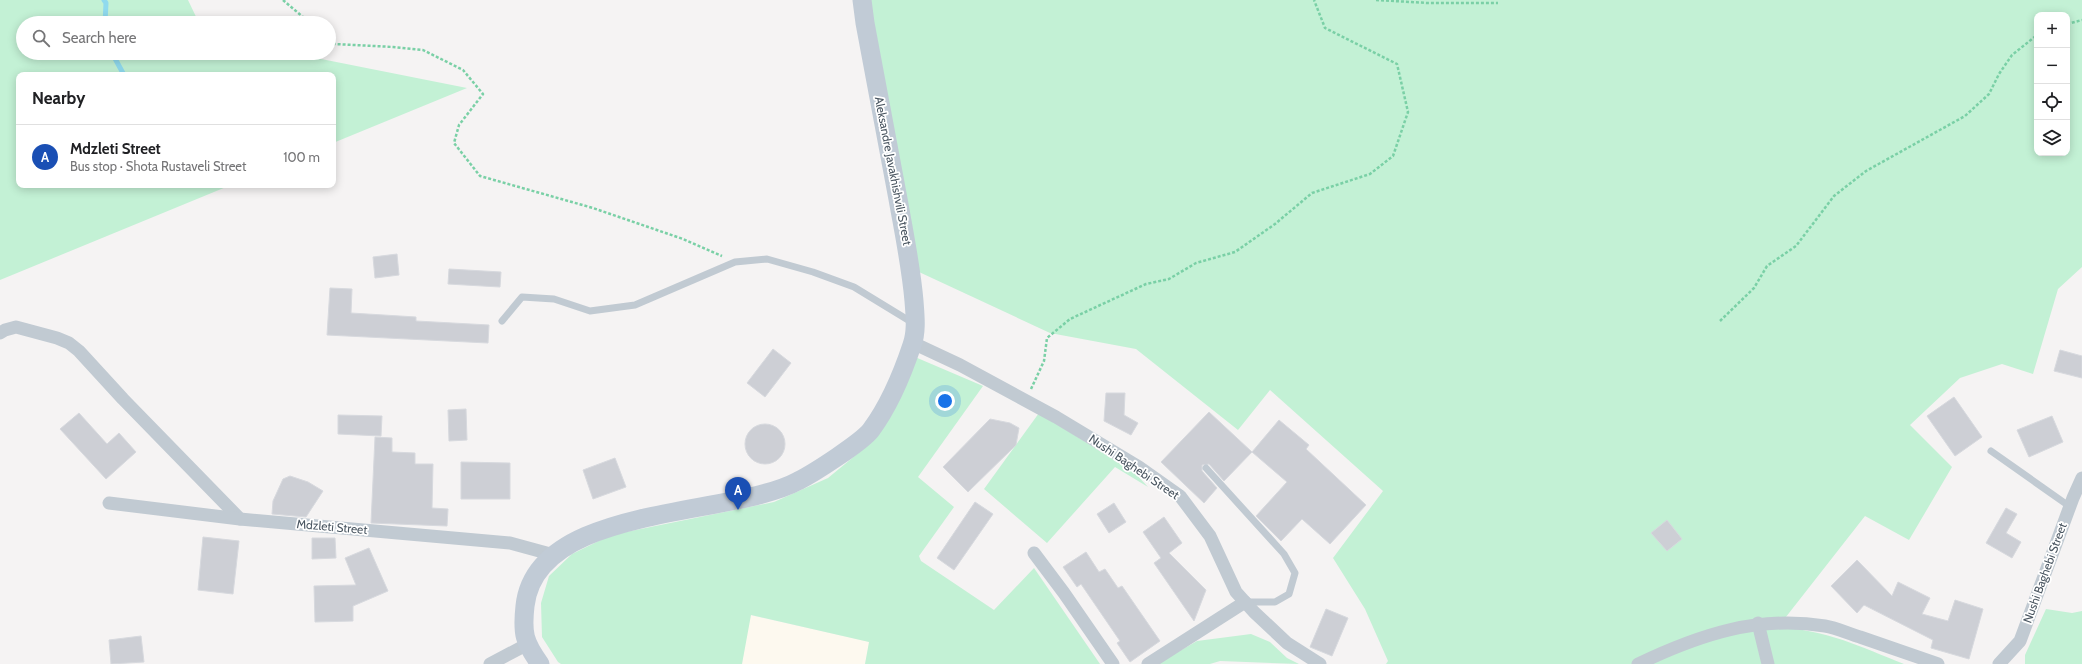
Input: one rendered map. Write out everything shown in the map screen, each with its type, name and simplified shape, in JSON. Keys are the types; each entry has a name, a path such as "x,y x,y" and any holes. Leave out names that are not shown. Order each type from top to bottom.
{"main road":[{"name":"Aleksandre Javakhishvili Street","path":"862,0 911,269 914,334"},
{"path":"540,664 526,645 523,621 526,590 544,562 568,545 599,531 655,515 758,495 797,482 839,455 871,431 893,391 914,334"}],"street":[{"path":"0,334 5,330 16,327 57,338 68,343 79,351 123,399 240,519"},
{"name":"Nushi Baghebi Street","path":"914,334 960,365 1097,441 1180,496 1210,536 1236,592 1287,643 1320,664"},
{"name":"Nushi Baghebi Street","path":"2000,664 2020,641 2069,506 2082,478"},
{"name":"Mdzleti Street","path":"109,504 240,519 510,543 554,555"},
{"path":"1034,554 1064,593 1113,664"},
{"path":"1148,664 1245,602"},
{"path":"1638,664 1671,648 1734,628 1758,623 1782,622 1827,626 1938,664"},
{"path":"1758,623 1768,664"},
{"path":"490,664 526,645"}],"lane":[{"path":"502,321 522,297 554,299 590,311 636,305 735,262 768,259 813,272 854,287 914,334"},
{"path":"1991,451 2069,506"},
{"path":"1206,468 1284,554 1295,573 1290,594 1274,602 1245,602"}],"path":[{"path":"282,0 301,16"},
{"path":"1025,400 1044,362 1047,338 1070,319 1146,284 1169,279 1196,262 1235,252 1275,224 1312,193 1370,174 1393,156 1408,112 1397,64 1325,28 1314,0"},
{"path":"1376,0 1428,3 1498,3"},
{"path":"2070,23 2082,20"},
{"path":"1720,321 1754,288 1767,266 1796,246 1834,196 1866,170 1965,116 1989,94 1999,74 2012,55 2034,37"},
{"path":"336,44 393,46 423,50 463,70 483,94 458,125 454,143 480,176 592,208 683,239 735,262"}],"shaded area":[{"path":"750,615 870,642 865,664 742,664"}],"green space":[{"path":"0,0 188,0 196,16 16,16 16,60 326,60 467,88 336,142 336,72 16,72 16,188 224,188 0,280"},
{"path":"862,0 2082,0 2082,267 2058,289 2033,374 2002,364 1960,378 1910,425 1952,467 1909,540 1865,516 1782,622 1758,623 1638,664 1386,664 1388,661 1365,609 1333,558 1383,491 1270,390 1238,430 1136,349 1050,333 919,272"},
{"path":"915,357 983,386 918,477 954,507 919,556 921,561 994,610 1034,568 1100,664 865,664 869,642 751,615 742,664 561,664 558,662 542,637 541,603 549,576 572,554 611,535 774,502 828,478 862,450"},
{"path":"1039,413 1135,473 1148,487 1115,467 1047,543 984,489"},
{"path":"2046,609 2072,613 2082,611 2082,664 2025,664 2025,655"},
{"path":"1774,627 1792,628 1826,635 1857,645 1904,664 1772,664 1764,631"},
{"path":"1754,631 1762,664 1651,664 1662,658 1701,643"},
{"path":"1251,634 1270,642 1287,658 1299,664 1220,661 1210,664 1157,664 1197,641"}],"building":[{"path":"397,254 399,275 375,278 373,257"},
{"path":"449,269 501,272 500,287 448,284"},
{"path":"330,288 352,289 351,313 416,317 416,321 489,325 488,343 327,335"},
{"path":"773,349 791,363 765,397 747,383"},
{"path":"2060,350 2082,356 2082,378 2054,371"},
{"path":"1106,393 1125,393 1124,415 1138,423 1131,435 1104,421"},
{"path":"1954,397 1982,437 1955,456 1927,416"},
{"path":"466,409 467,440 449,441 448,410"},
{"path":"1209,412 1252,452 1224,481 1209,464 1202,465 1202,471 1217,488 1204,503 1161,462"},
{"path":"79,413 107,444 119,433 136,452 106,479 60,429"},
{"path":"338,415 382,416 381,436 338,434"},
{"path":"2052,416 2063,442 2029,457 2017,430"},
{"path":"990,419 1010,423 1019,428 1016,445 968,492 943,467"},
{"path":"1279,420 1309,445 1306,449 1366,505 1330,544 1302,519 1281,541 1256,516 1287,482 1252,452"},
{"path":"769,424 776,427 782,433 785,444 784,452 776,461 769,464 761,464 754,461 746,452 745,440 748,433 757,425"},
{"path":"375,437 392,438 392,452 415,453 415,464 433,464 432,508 448,509 447,526 371,523"},
{"path":"615,458 626,487 593,499 583,470"},
{"path":"461,462 510,463 510,499 461,499"},
{"path":"290,476 308,482 323,491 306,517 272,514 273,501 283,479"},
{"path":"975,502 993,514 954,570 937,558"},
{"path":"1114,503 1126,522 1109,533 1097,514"},
{"path":"2006,508 2017,514 2006,533 2021,542 2012,558 1986,543"},
{"path":"1164,517 1182,543 1169,553 1206,590 1194,621 1154,563 1161,558 1143,532"},
{"path":"1667,520 1682,539 1667,551 1651,533"},
{"path":"203,537 239,541 233,594 198,590"},
{"path":"312,538 335,538 336,558 312,559"},
{"path":"369,548 388,591 353,606 353,621 315,622 314,586 356,585 345,558"},
{"path":"1086,552 1099,572 1105,569 1118,588 1122,586 1160,641 1130,662 1117,643 1120,641 1081,584 1077,587 1063,567"},
{"path":"1857,560 1892,596 1898,582 1930,598 1922,614 1948,621 1955,600 1983,609 1969,659 1931,648 1933,640 1864,605 1857,613 1831,586"},
{"path":"1326,609 1348,618 1332,656 1310,647"},
{"path":"141,636 144,662 111,664 109,640"}],"waterway":[{"path":"104,0 106,3 105,16"},
{"path":"116,60 122,72"}],"place":[{"name":"Mdzleti Street","path":"738,510"}]}
